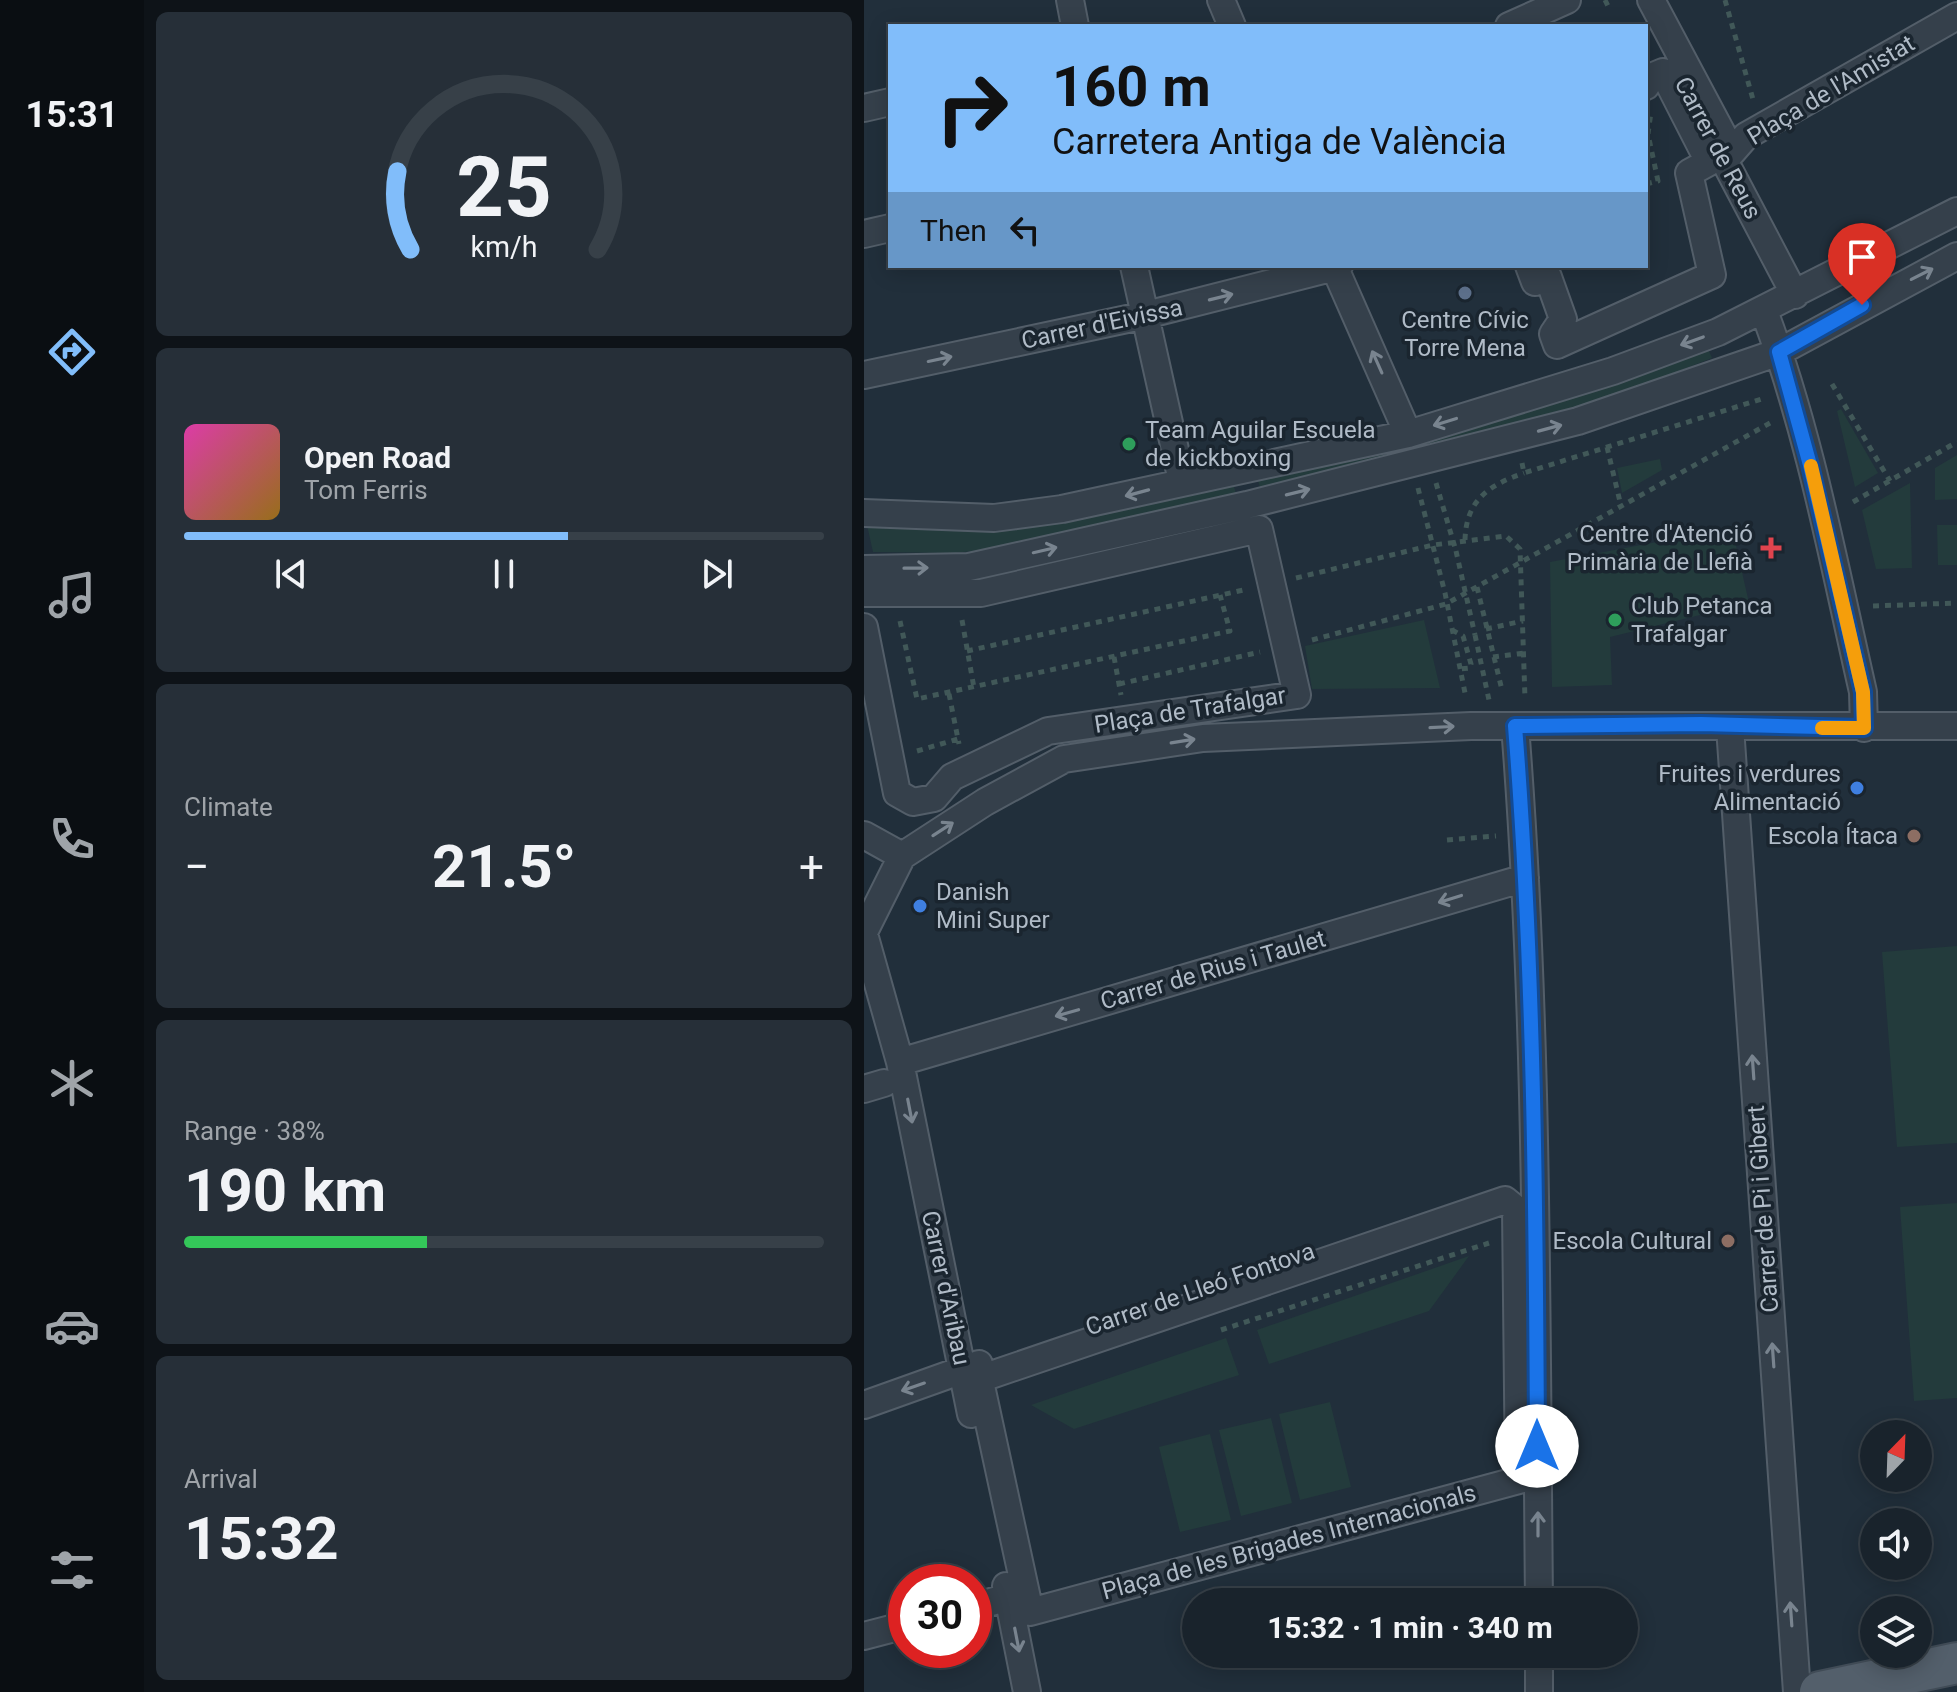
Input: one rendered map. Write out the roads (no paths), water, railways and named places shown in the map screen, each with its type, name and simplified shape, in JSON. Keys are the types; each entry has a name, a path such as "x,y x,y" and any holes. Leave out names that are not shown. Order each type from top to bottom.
{"main road":[{"path":"1820,1692 1957,1663"}],"street":[{"path":"1070,0 1075,24"},
{"path":"1221,0 1231,24"},
{"path":"1513,24 1567,0"},
{"name":"Carrer de Reus","path":"1640,0 1795,295"},
{"name":"Plaça de l'Amistat","path":"1651,0 1732,152 1746,136 1957,16"},
{"path":"1530,268 1535,282 1548,277 1563,319 1553,334 1557,345 1712,275 1689,173 1709,162 1663,72 1652,80"},
{"path":"864,108 888,102"},
{"path":"864,513 994,518 1093,503 1182,481 1408,434 1613,371 1764,311 1957,211"},
{"path":"864,234 888,228"},
{"path":"864,569 969,567 1247,505 1578,421 1779,352 1957,256"},
{"path":"1134,268 1182,481"},
{"name":"Carrer d'Eivissa","path":"864,375 1146,315 1332,268"},
{"path":"1336,268 1408,434"},
{"path":"1764,311 1779,352 1810,465 1859,677 1864,728"},
{"name":"Plaça de Trafalgar","path":"864,593 981,593 1259,529 1297,695 1048,731 952,777 934,798 913,802 897,793 864,627"},
{"path":"1515,726 1525,878 1535,1174 1539,1588"},
{"name":"Plaça de Trafalgar","path":"902,856 985,802 1064,759 1203,738 1515,726 1957,726"},
{"name":"Carrer de Pi i Gibert","path":"1730,727 1797,1692"},
{"path":"864,835 902,856 864,933"},
{"name":"Carrer de Rius i Taulet","path":"883,1078 1525,878"},
{"name":"Carrer d'Aribau","path":"864,933 879,981 883,1078 963,1370 993,1601 1027,1692"},
{"name":"Carrer de Lleó Fontova","path":"864,1405 1535,1174"},
{"name":"Plaça de les Brigades Internacionals","path":"1505,1200 1514,1204 1519,1480 1034,1611 1030,1612 981,1386 985,1377 1505,1200"},
{"path":"864,1636 888,1630"},
{"path":"1539,1668 1539,1692"}],"place":[{"name":"Centre Cívic Torre Mena","path":"1465,293"},
{"name":"Team Aguilar Escuela de kickboxing","path":"1129,444"},
{"name":"Centre d'Atenció Primària de Llefià","path":"1771,548"},
{"name":"Club Petanca Trafalgar","path":"1615,620"},
{"name":"Fruites i verdures Alimentació","path":"1857,788"},
{"name":"Escola Ítaca","path":"1914,836"},
{"name":"Danish Mini Super","path":"920,906"},
{"name":"Escola Cultural","path":"1728,1241"}]}
